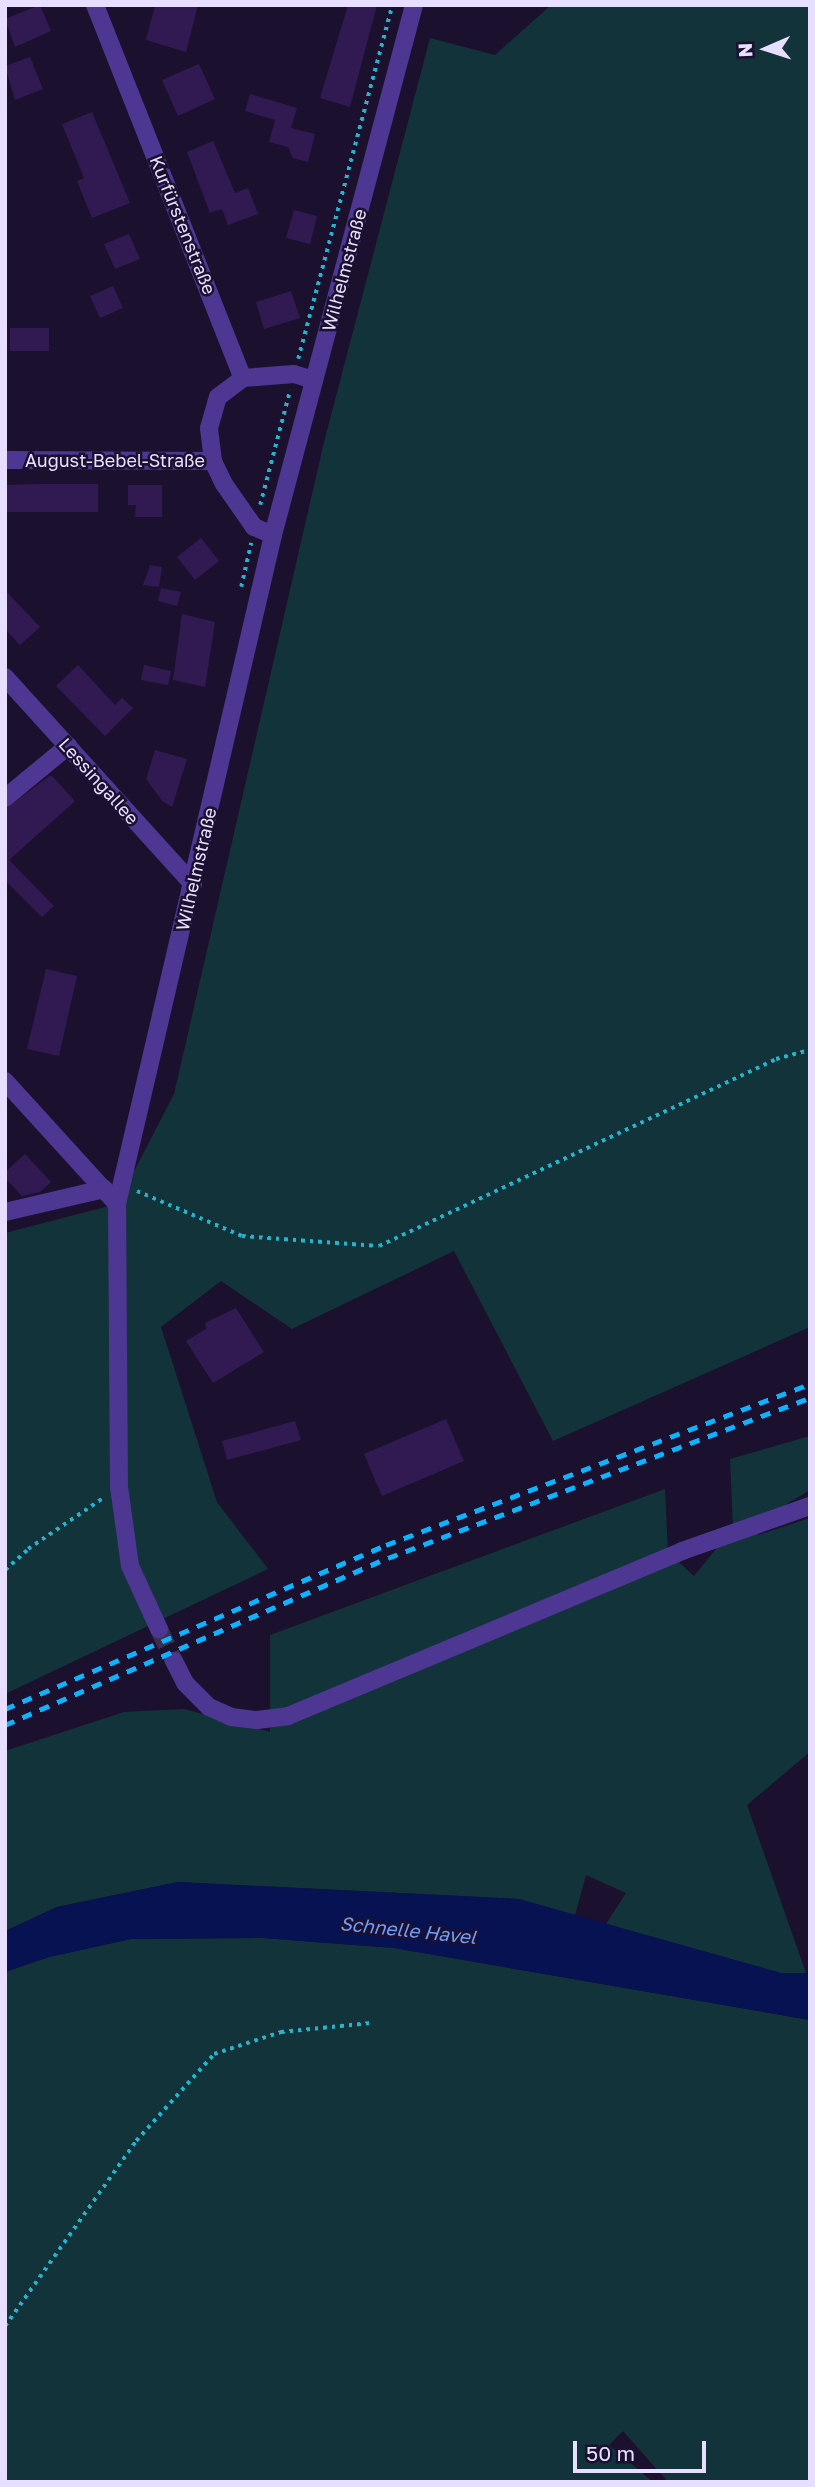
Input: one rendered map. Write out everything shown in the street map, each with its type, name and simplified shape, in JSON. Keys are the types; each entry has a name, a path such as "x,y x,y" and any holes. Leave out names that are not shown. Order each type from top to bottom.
{"street":[{"name":"Wilhelmstraße","path":"159,1629 130,1566 120,1487 117,1203 273,535 414,5"},
{"name":"Kurfürstenstraße","path":"97,6 243,378"},
{"path":"243,378 294,374 314,380"},
{"name":"August-Bebel-Straße","path":"5,460 213,461 209,428 218,397 243,378"},
{"path":"213,461 254,527 273,535"},
{"name":"Lessingallee","path":"5,677 193,884"},
{"path":"5,798 68,746"},
{"path":"7,1085 117,1203"},
{"path":"5,1212 104,1189"},
{"path":"174,1661 184,1683 209,1707 231,1717 257,1720 288,1716 682,1551 772,1522 810,1506"}],"path":[{"path":"121,1185 242,1236 379,1246 776,1059 810,1049"},
{"path":"5,1570 28,1549 120,1487"},
{"path":"5,2326 136,2141 214,2054 281,2032 371,2023"}],"green space":[{"path":"551,5 810,5 810,1327 553,1441 454,1251 292,1329 221,1281 161,1327 217,1502 268,1569 5,1694 5,1233 117,1204 174,1094 324,442 430,38 495,55"},
{"path":"810,1436 810,1490 755,1523 758,1535 810,1518 810,1752 747,1805 806,1973 781,1973 606,1924 626,1893 586,1875 575,1915 519,1899 178,1882 57,1907 5,1931 5,1751 124,1712 184,1709 270,1732 270,1635 665,1489 668,1552 694,1576 733,1528 730,1459"},
{"path":"263,1938 394,1948 810,2020 810,2482 668,2482 623,2431 609,2445 653,2482 5,2482 5,1972 49,1957 131,1939"}],"water":[{"name":"Schnelle Havel","path":"178,1882 519,1899 781,1973 810,1973 810,2020 394,1948 263,1938 131,1939 49,1957 5,1972 5,1931 57,1907"}],"building":[{"path":"40,5 51,31 15,47 5,19"},
{"path":"155,5 198,5 186,52 146,40"},
{"path":"348,5 377,5 350,107 320,98"},
{"path":"30,57 43,89 15,100 5,66"},
{"path":"199,64 215,99 178,116 162,80"},
{"path":"250,94 297,108 291,128 315,134 308,162 293,158 288,147 269,142 275,120 245,111"},
{"path":"92,112 130,203 92,218 77,181 84,178 62,124"},
{"path":"213,141 235,193 248,188 258,214 228,225 222,209 210,213 187,152"},
{"path":"294,210 317,216 310,244 286,238"},
{"path":"129,234 140,259 115,269 104,244"},
{"path":"113,286 123,308 100,318 90,296"},
{"path":"291,291 300,318 264,329 256,302"},
{"path":"10,328 49,328 49,351 10,351"},
{"path":"98,484 98,512 6,512 5,485"},
{"path":"128,485 162,485 162,517 135,517 136,505 128,505"},
{"path":"201,538 219,561 195,580 177,557"},
{"path":"150,565 162,567 159,587 143,585"},
{"path":"161,588 181,592 177,606 158,601"},
{"path":"5,590 40,627 20,645 5,629"},
{"path":"182,614 215,622 205,687 173,680"},
{"path":"78,665 115,705 122,698 133,708 105,736 56,686"},
{"path":"144,665 171,671 168,685 141,680"},
{"path":"155,750 187,759 172,807 162,801 146,779"},
{"path":"51,775 75,801 9,860 54,906 42,917 5,880 5,809"},
{"path":"46,969 77,976 59,1056 27,1049"},
{"path":"25,1154 51,1182 40,1192 22,1196 5,1178 5,1172"},
{"path":"236,1308 264,1352 213,1383 186,1341 206,1329 205,1323"},
{"path":"446,1419 464,1461 382,1496 364,1454"},
{"path":"295,1421 301,1440 227,1460 222,1441"}],"tunnel":[{"path":"159,1629 174,1661"}],"railway":[{"path":"5,1709 386,1545 810,1384"},
{"path":"5,1725 388,1558 810,1398"}]}
